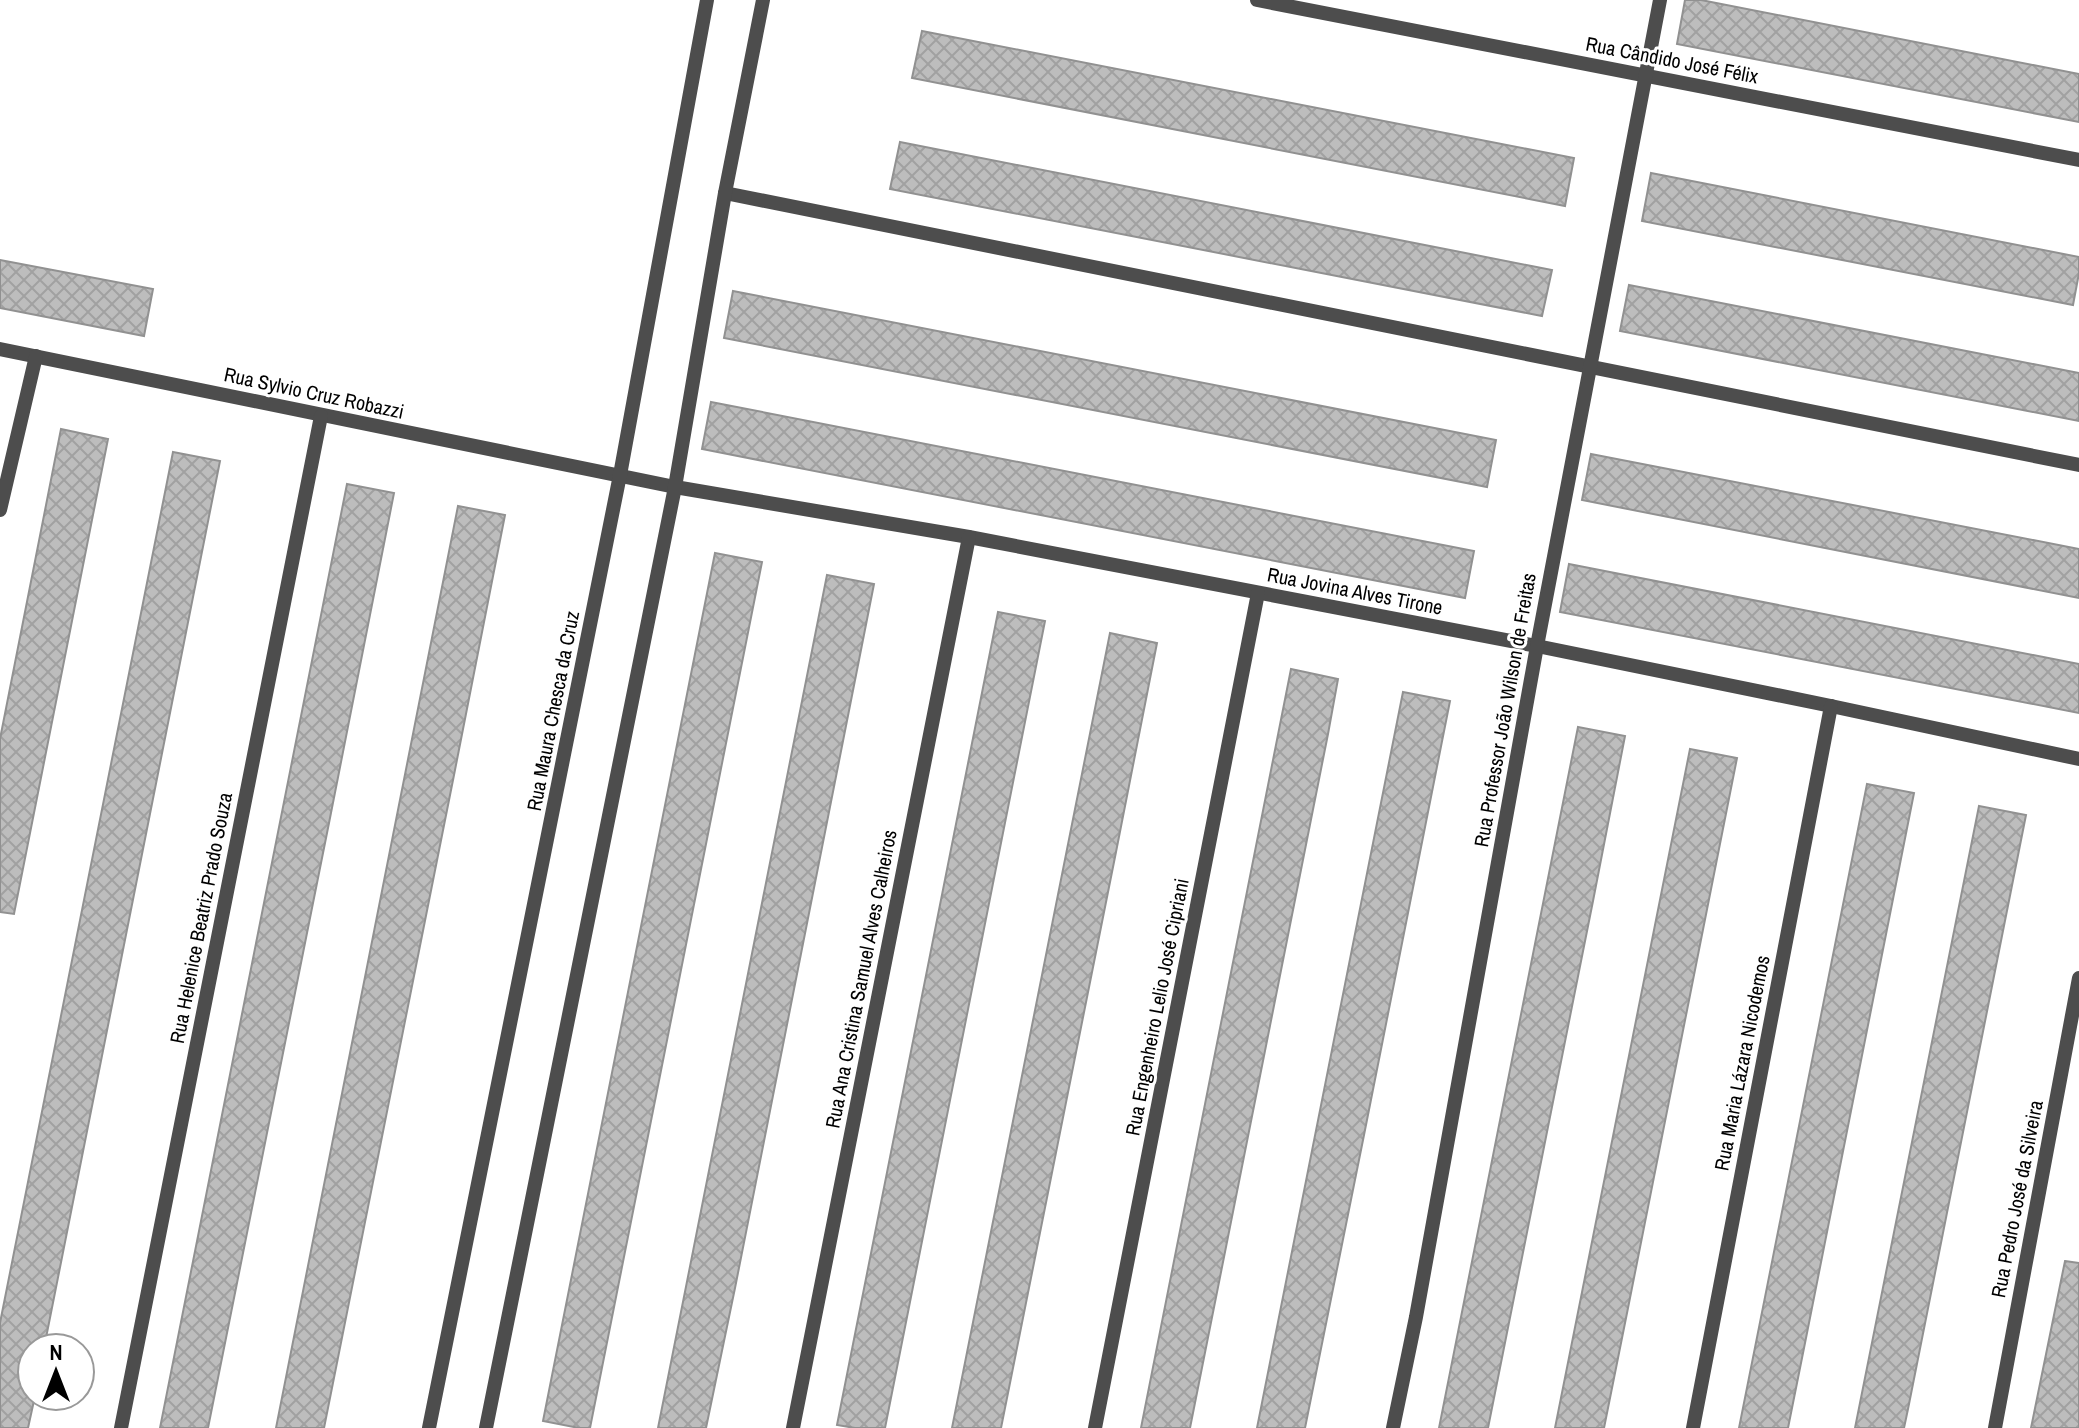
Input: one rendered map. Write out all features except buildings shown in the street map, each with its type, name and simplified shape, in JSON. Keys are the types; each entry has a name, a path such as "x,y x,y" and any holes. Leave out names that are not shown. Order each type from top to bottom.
{"street":[{"name":"Rua Maura Chesca da Cruz","path":"429,1428 620,475 707,0"},
{"path":"486,1428 675,487 725,193 763,0"},
{"name":"Rua Cândido José Félix","path":"1257,0 2079,160"},
{"name":"Rua Professor João Wilson de Freitas","path":"1393,1428 1660,0"},
{"path":"725,193 2079,465"},
{"name":"Rua Sylvio Cruz Robazzi","path":"0,349 620,475"},
{"path":"0,510 36,356"},
{"name":"Rua Helenice Beatriz Prado Souza","path":"121,1428 321,416"},
{"name":"Rua Jovina Alves Tirone","path":"620,475 969,537 1537,646 2079,759"},
{"name":"Rua Ana Cristina Samuel Alves Calheiros","path":"793,1428 969,537"},
{"name":"Rua Engenheiro Lelio José Cipriani","path":"1095,1428 1258,593"},
{"name":"Rua Maria Lázara Nicodemos","path":"1693,1428 1831,706"},
{"name":"Rua Pedro José da Silveira","path":"1995,1428 2079,978"}]}
